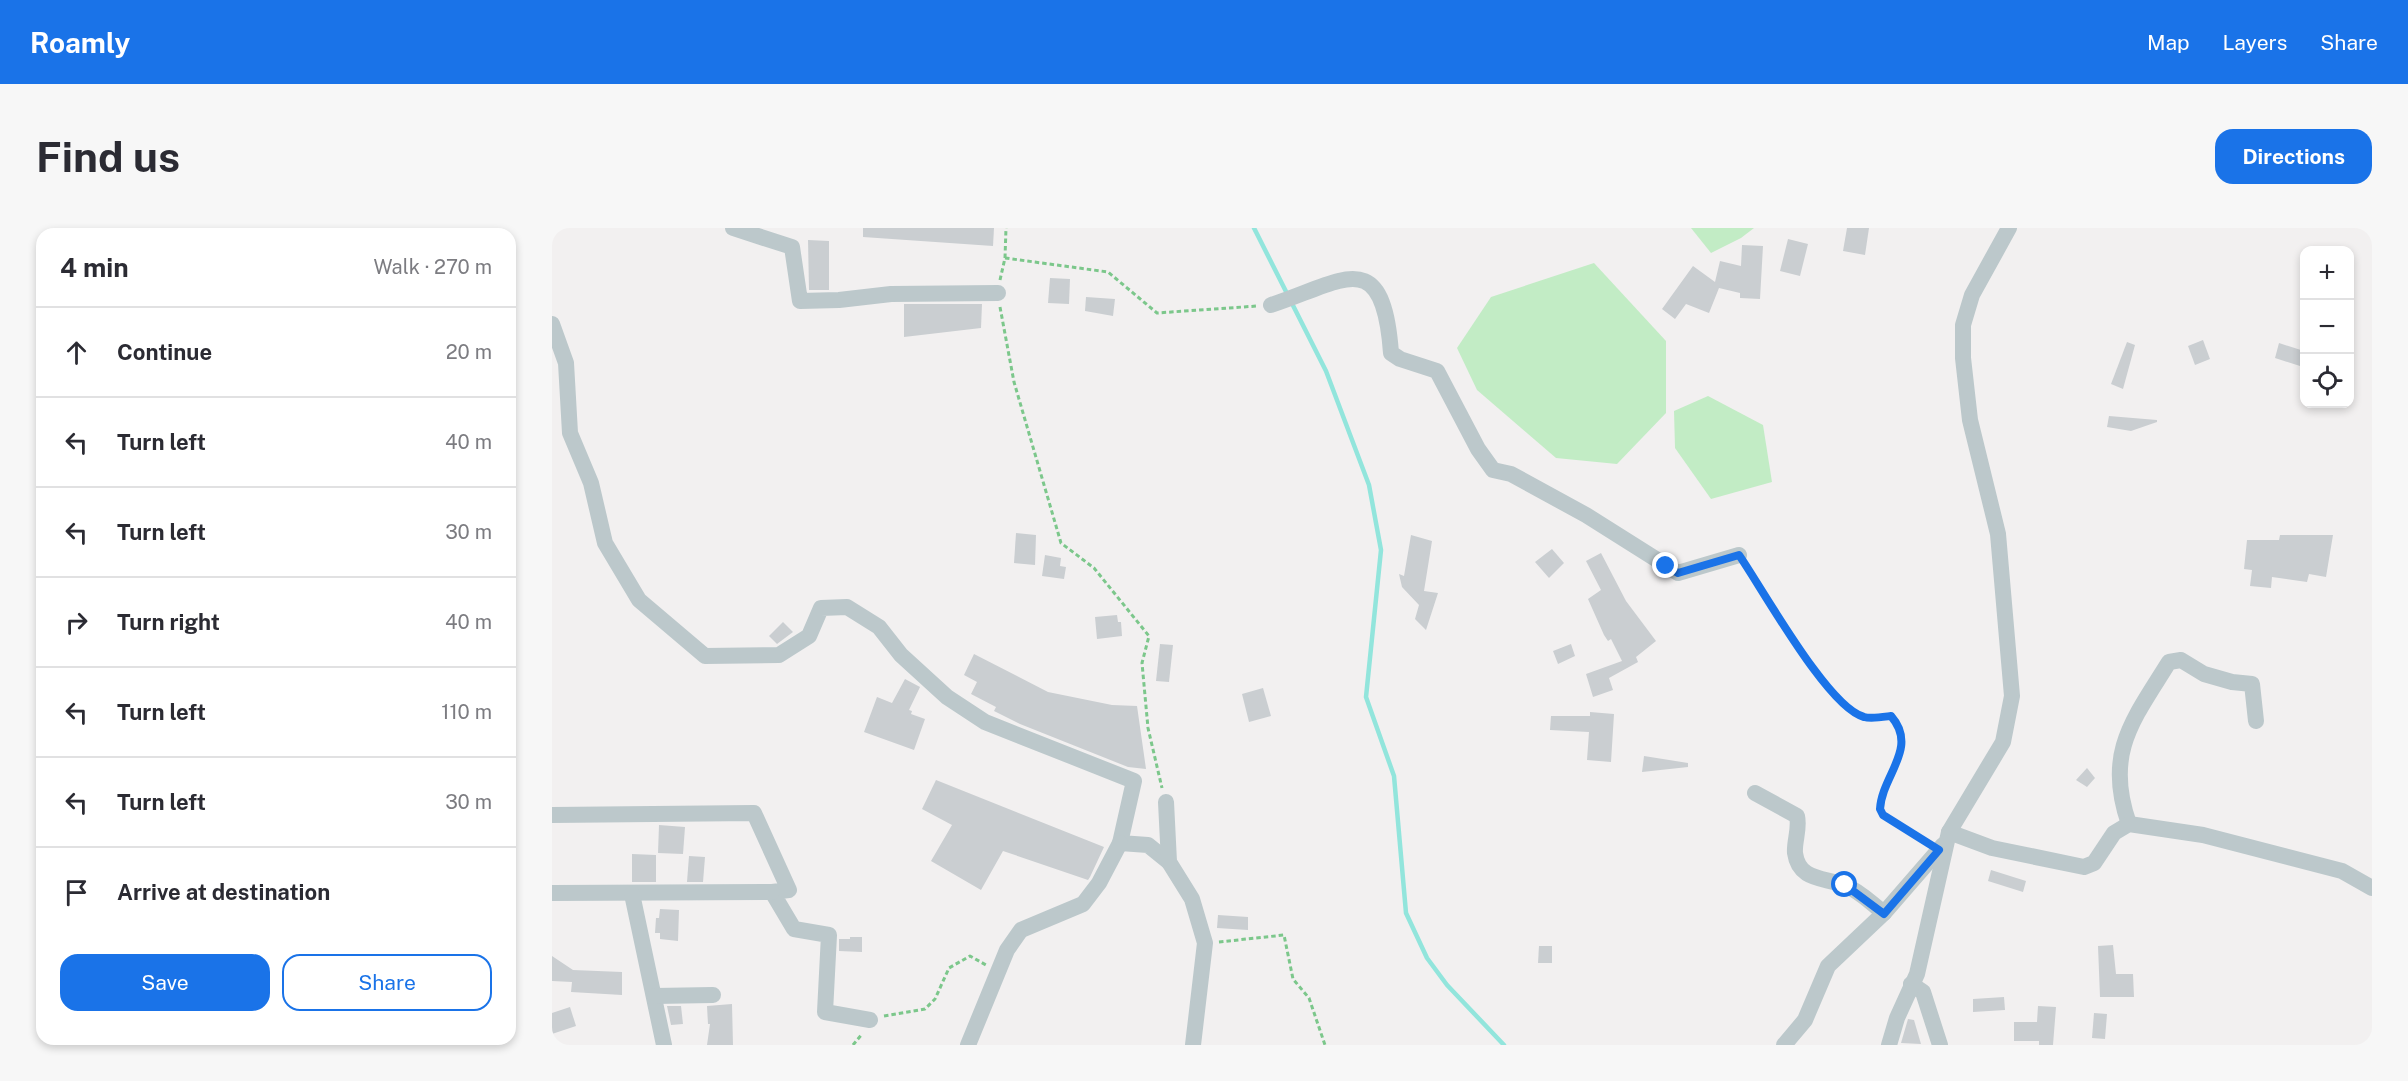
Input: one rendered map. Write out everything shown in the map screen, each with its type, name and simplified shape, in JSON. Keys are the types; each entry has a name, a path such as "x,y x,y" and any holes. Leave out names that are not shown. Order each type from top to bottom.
{"street":[{"path":"733,228 792,247 800,301 839,300 891,294 998,293"},
{"path":"1784,1045 1805,1020 1828,966 1884,914 1944,841 2003,742 2012,696 1998,534 1970,420 1962,326 1972,296 2009,228"},
{"path":"1271,305 1311,292 1335,280 1353,277 1371,284 1383,302 1391,353 1437,371 1478,449 1493,470 1511,474 1586,515 1678,573 1739,555"},
{"path":"552,324 566,363 570,433 591,483 605,543 639,600 705,656 779,655 809,636 821,608 847,607 879,627 902,655 947,697 985,722 1134,781 1119,843 1099,883 1083,904 1021,930 1007,950 968,1045"},
{"path":"2129,824 2121,800 2122,747 2130,724 2169,662 2181,660 2204,674 2232,682 2252,684 2256,721"},
{"path":"1755,793 1797,816 1799,824 1795,852 1798,862 1810,876 1845,885 1884,914"},
{"path":"1166,802 1169,862"},
{"path":"552,815 754,813 789,890 632,894 552,893"},
{"path":"1944,841 1992,848 2084,867 2094,863 2114,833 2129,824 2203,835 2342,871 2372,888"},
{"path":"1889,1045 1911,984 1917,974 1944,841"},
{"path":"1119,843 1148,845 1169,862 1192,899 1205,943 1193,1045"},
{"path":"772,892 794,929 829,935 825,1012 870,1020"},
{"path":"632,894 664,1045"},
{"path":"1911,984 1923,992 1940,1045"},
{"path":"655,996 712,995"}],"path":[{"path":"1006,228 1005,258 998,293 1014,382 1061,543 1094,568 1149,636 1142,663 1148,728 1166,802"},
{"path":"1005,258 1108,272 1157,313 1271,305"},
{"path":"1739,555 1784,626 1840,703 1863,717 1891,716 1900,727 1903,742 1880,809 1883,815 1944,841"},
{"path":"1205,943 1284,935 1293,979 1309,998 1325,1045"},
{"path":"854,1045 870,1020 925,1008 935,999 949,968 970,956 998,971"}],"green space":[{"path":"1691,228 1754,228 1741,238 1711,253"},
{"path":"1594,263 1666,341 1666,413 1617,464 1556,458 1477,390 1457,348 1491,297"},
{"path":"1708,396 1763,425 1772,482 1711,499 1675,448 1674,411"}],"building":[{"path":"863,228 994,228 993,246 863,237"},
{"path":"1847,228 1869,228 1865,255 1843,251"},
{"path":"1788,239 1808,244 1800,276 1780,271"},
{"path":"808,240 829,241 829,290 809,290"},
{"path":"1742,245 1763,246 1760,299 1740,298 1740,293 1719,288 1709,313 1686,304 1675,319 1662,309 1693,266 1715,282 1720,261 1741,266"},
{"path":"1050,278 1070,279 1069,304 1048,303"},
{"path":"1086,297 1115,299 1113,316 1085,311"},
{"path":"904,304 982,304 981,328 904,337"},
{"path":"2203,340 2210,359 2195,365 2188,346"},
{"path":"2127,342 2135,345 2123,389 2111,384"},
{"path":"2279,343 2300,350 2300,366 2275,358"},
{"path":"2109,416 2157,420 2157,422 2131,431 2107,427"},
{"path":"1016,533 1036,535 1035,565 1014,563"},
{"path":"1411,535 1432,541 1424,591 1438,593 1426,630 1415,619 1419,605 1402,587 1399,574 1404,576"},
{"path":"2280,535 2333,535 2326,577 2309,574 2307,582 2272,577 2271,588 2250,586 2252,570 2244,569 2247,540 2279,540"},
{"path":"1552,549 1564,563 1549,578 1535,562"},
{"path":"1601,553 1626,601 1656,641 1636,657 1638,662 1609,678 1613,690 1593,697 1586,674 1622,661 1611,639 1608,641 1604,635 1588,599 1601,590 1586,561"},
{"path":"1045,555 1061,558 1060,566 1066,567 1064,579 1042,576"},
{"path":"1117,615 1118,622 1121,622 1122,636 1097,639 1095,617"},
{"path":"783,622 793,632 777,644 769,636"},
{"path":"1160,644 1173,645 1169,682 1156,681"},
{"path":"1571,644 1575,656 1558,664 1553,651"},
{"path":"974,654 1048,692 1112,705 1137,706 1146,769 1128,767 1020,724 994,711 996,707 971,694 977,682 964,675"},
{"path":"905,679 920,687 909,710 912,711 911,714 925,719 914,750 864,732 877,697 892,703"},
{"path":"1263,688 1271,716 1249,722 1242,694"},
{"path":"1590,712 1614,714 1611,762 1587,760 1589,732 1550,730 1551,716 1590,716"},
{"path":"1644,756 1688,763 1688,767 1642,772"},
{"path":"2087,768 2095,778 2087,787 2076,780"},
{"path":"936,780 1104,847 1090,877 1088,880 1003,851 981,890 931,861 952,825 922,809"},
{"path":"659,825 685,827 683,854 658,853"},
{"path":"632,854 656,855 656,882 632,882"},
{"path":"689,856 705,857 703,882 687,882"},
{"path":"1991,870 2026,881 2023,892 1988,881"},
{"path":"660,909 679,910 678,941 660,939 660,933 655,933 656,918 659,918"},
{"path":"1218,915 1248,917 1248,930 1217,928"},
{"path":"850,937 862,937 862,952 839,951 839,939 850,939"},
{"path":"2113,945 2116,974 2133,974 2134,997 2100,997 2098,946"},
{"path":"1539,946 1552,946 1552,963 1538,963"},
{"path":"552,956 573,970 622,972 622,995 571,992 572,982 552,981"},
{"path":"2004,997 2005,1010 1973,1012 1973,999"},
{"path":"732,1004 733,1045 707,1045 710,1024 708,1024 707,1006"},
{"path":"667,1006 681,1006 683,1024 671,1025"},
{"path":"2038,1006 2056,1007 2053,1045 2039,1045 2039,1041 2014,1041 2014,1022 2037,1022"},
{"path":"570,1007 576,1026 552,1034 552,1013"},
{"path":"2094,1013 2107,1014 2105,1039 2092,1038"},
{"path":"1908,1019 1914,1020 1921,1044 1901,1043"}],"waterway":[{"path":"1254,228 1326,371 1369,485 1381,550 1366,697 1394,776 1406,913 1427,958 1447,985 1504,1045"}],"route":[{"path":"1666,566 1678,573 1739,555 1784,626 1840,703 1863,717 1891,716 1900,727 1903,742 1880,802 1880,809 1883,815 1939,850 1884,914 1845,885"}]}
